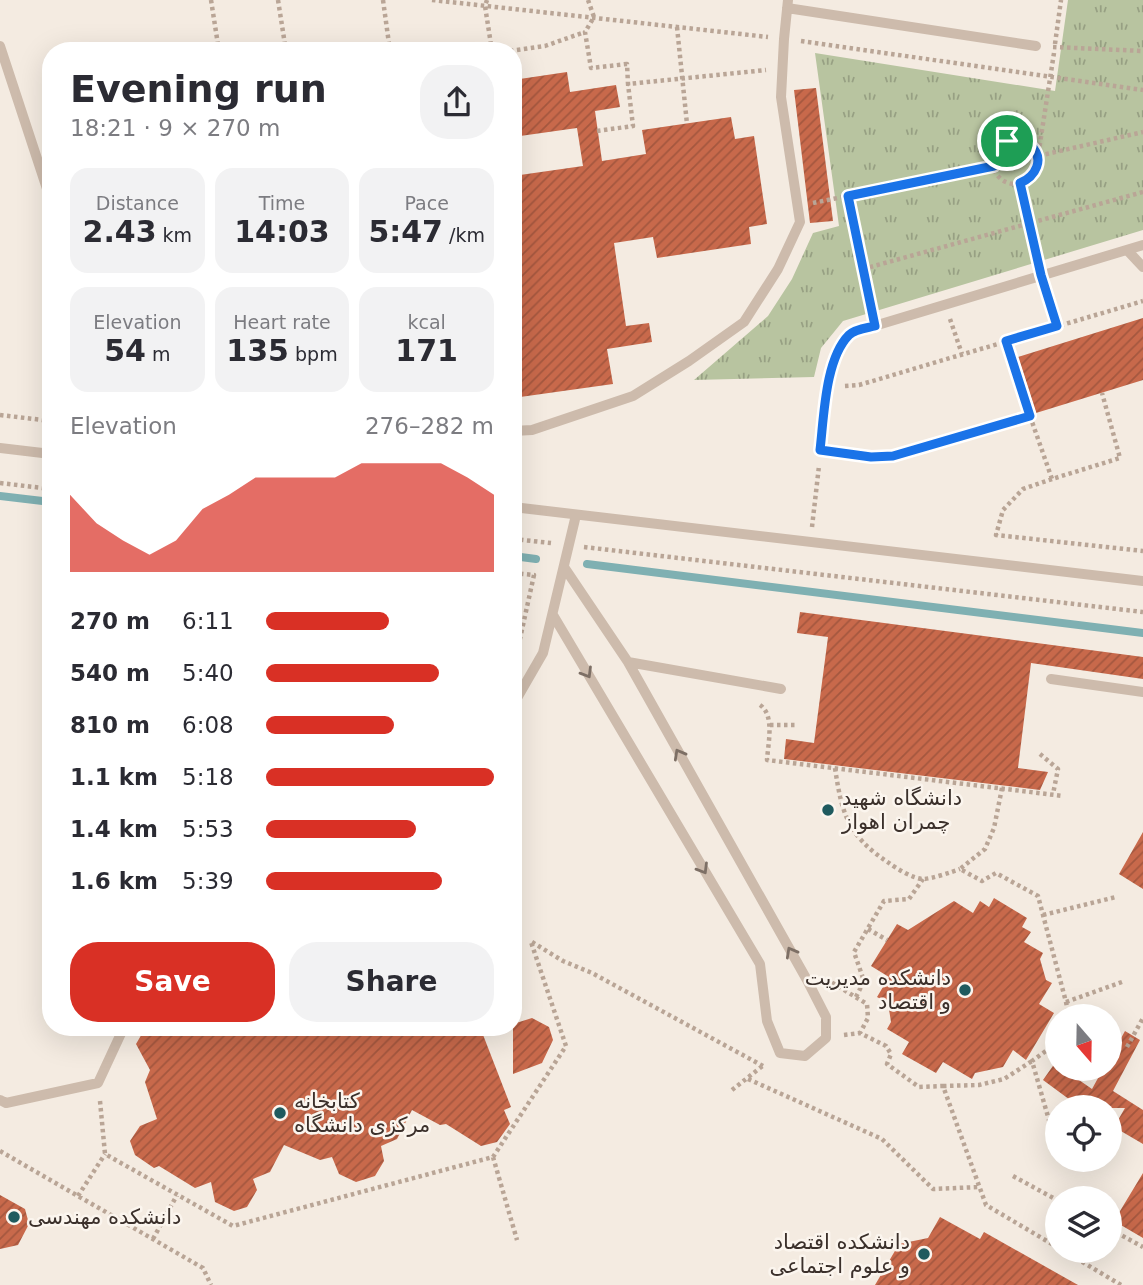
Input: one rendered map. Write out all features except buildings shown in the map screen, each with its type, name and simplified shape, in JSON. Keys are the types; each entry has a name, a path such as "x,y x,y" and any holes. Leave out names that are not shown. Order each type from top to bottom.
{"lane":[{"path":"522,431 532,430 633,396 689,361 744,322 778,269 800,222 780,97 788,4 1035,47"},
{"path":"0,46 42,174"},
{"path":"820,450 834,359 851,333 1143,245"},
{"path":"1127,250 1143,267"},
{"path":"0,448 42,453"},
{"path":"522,508 1143,581"},
{"path":"522,689 543,653 576,515"},
{"path":"552,614 760,964 767,1021 780,1053 806,1056 826,1038 826,1017 628,662 564,567"},
{"path":"628,662 781,689"},
{"path":"1051,679 1143,692"},
{"path":"0,1100 6,1103 98,1083 120,1036"}],"path":[{"path":"211,0 217,42"},
{"path":"278,0 285,42"},
{"path":"383,0 389,42"},
{"path":"486,0 491,42"},
{"path":"522,49 545,46 584,32 594,17 588,0"},
{"path":"1038,156 1031,145 1020,140 1007,141 997,149 993,161 996,173 1005,182 1018,184 1029,179 1037,169 1061,0"},
{"path":"677,27 687,124"},
{"path":"584,32 591,68 627,64 633,127 597,131"},
{"path":"1035,47 1143,51"},
{"path":"628,84 782,68"},
{"path":"1038,156 1143,132"},
{"path":"797,206 994,166"},
{"path":"1020,183 1041,275 1057,326"},
{"path":"863,270 1143,192"},
{"path":"848,196 875,326"},
{"path":"828,387 859,385 1143,301"},
{"path":"945,304 962,354"},
{"path":"1006,341 1052,479"},
{"path":"1102,393 1120,458 1023,489 1003,510 996,535 1143,551"},
{"path":"0,415 42,420"},
{"path":"810,542 820,450 871,457 893,456 1030,416"},
{"path":"0,483 42,488"},
{"path":"522,540 1143,611"},
{"path":"522,574 534,575 522,629"},
{"path":"756,703 764,708 770,724 768,760 1063,796"},
{"path":"770,724 797,725"},
{"path":"1040,754 1058,769 1053,794"},
{"path":"835,768 840,804 850,826 870,851 898,870 923,879 960,869 985,849 994,828 1002,788"},
{"path":"960,869 982,881 996,873 1038,896 1066,1002 1122,982"},
{"path":"856,997 864,981 854,953 884,901 909,899 923,879"},
{"path":"1043,915 1116,897"},
{"path":"868,929 887,940"},
{"path":"105,1154 233,1227 493,1157 566,1046 531,942 763,1066"},
{"path":"823,977 867,1004 868,1018 860,1033 886,1046 891,1054 887,1064 919,1087 979,1085 1004,1079 1045,1052"},
{"path":"1127,1047 1143,1018"},
{"path":"732,1090 780,1053"},
{"path":"1032,1061 1045,1106"},
{"path":"748,1079 882,1139 933,1189 979,1186"},
{"path":"78,1196 105,1154 98,1083"},
{"path":"943,1086 986,1205 1045,1240"},
{"path":"0,1151 203,1268 211,1285"},
{"path":"493,1157 517,1240"},
{"path":"1013,1176 1045,1193"},
{"path":"153,1239 177,1195"},
{"path":"1122,1236 1143,1247"},
{"path":"1084,1263 1121,1285"}],"green space":[{"path":"1068,0 1143,0 1143,230 843,321 821,348 814,377 694,380 768,316 792,279 813,233 839,226 815,53 1055,91"}],"waterway":[{"path":"0,496 42,501"},
{"path":"522,557 536,559"},
{"path":"587,564 1143,633"}],"place":[{"name":"دانشگاه شهید چمران اهواز","path":"828,810"},
{"name":"دانشکده مدیریت و اقتصاد","path":"965,990"},
{"name":"کتابخانه مرکزی دانشگاه","path":"280,1113"},
{"name":"دانشکده مهندسی","path":"14,1217"},
{"name":"دانشکده اقتصاد و علوم اجتماعی","path":"924,1254"}],"route":[{"path":"1020,140 1031,145 1038,156 1037,169 1029,179 1020,183 1041,275 1057,326 1006,341 1030,416 893,456 871,457 820,450 834,359 851,333 875,326 848,196 994,166 997,149 1007,141 1020,140"}]}
